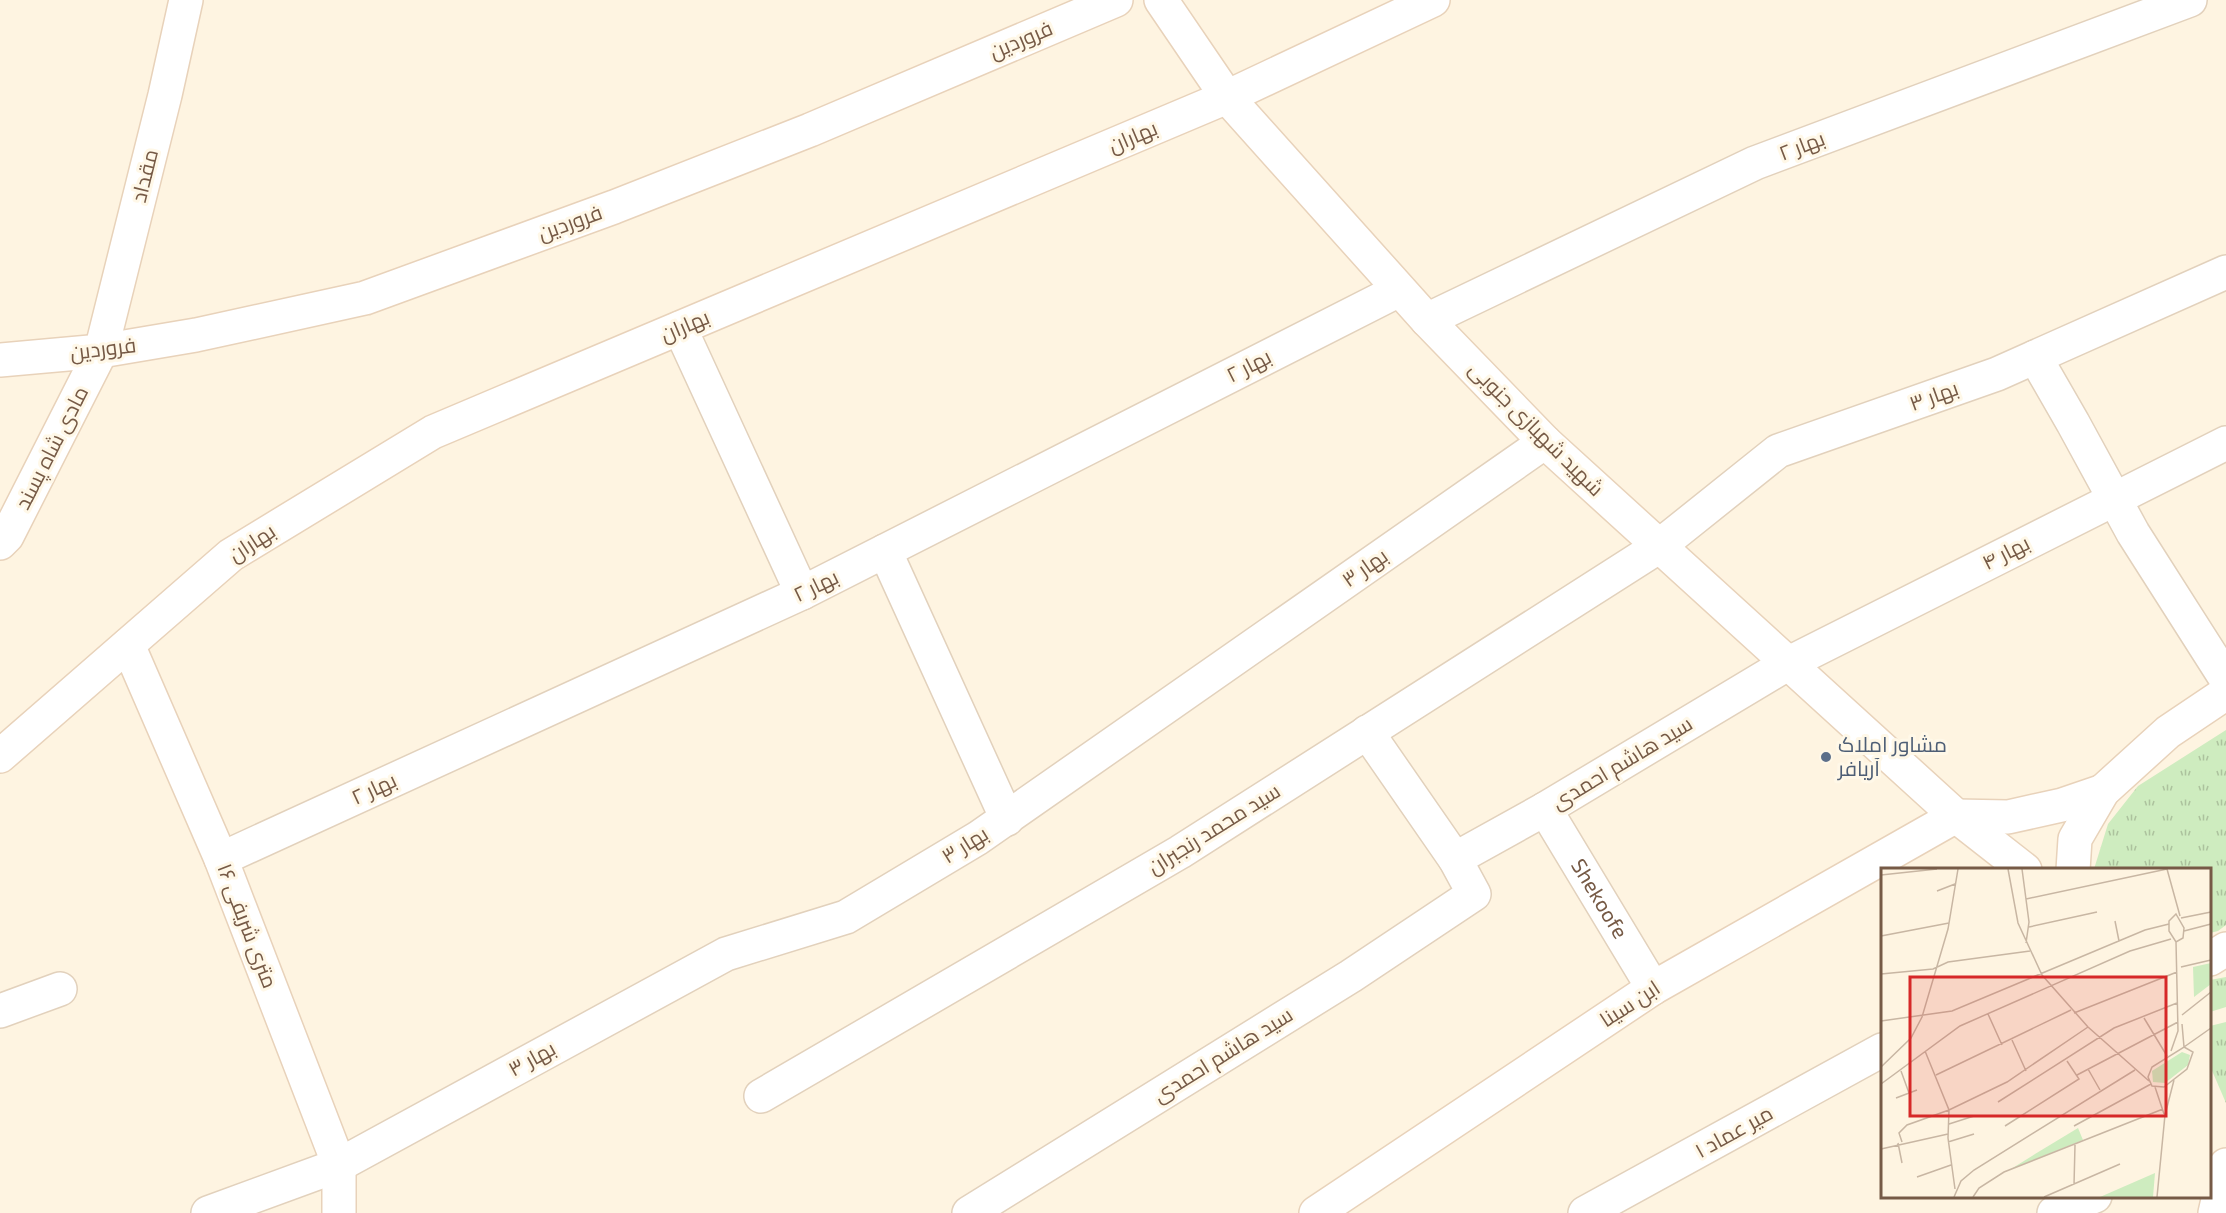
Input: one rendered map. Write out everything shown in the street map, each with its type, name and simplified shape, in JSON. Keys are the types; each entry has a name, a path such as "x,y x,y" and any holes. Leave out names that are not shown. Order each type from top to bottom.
{"street":[{"name":"مقداد","path":"101,351 165,95 186,0"},
{"name":"فروردین","path":"0,360 101,351 196,335 365,298 614,207 788,138 1116,0"},
{"name":"شهید شهبازی جنوبی","path":"1161,0 1227,97 1399,290 1545,442 1956,816 2022,868"},
{"name":"بهاران","path":"0,756 231,555 434,432 1227,97 1433,0"},
{"name":"بهار ۲","path":"1427,320 1755,163 2190,0"},
{"name":"بهار ۳","path":"1658,547 1778,451 1997,374 2226,272"},
{"name":"بهار ۲","path":"221,859 802,593 1399,290"},
{"path":"680,328 802,593"},
{"name":"مادی شاه پسند","path":"0,543 7,536 101,351"},
{"path":"2035,357 2133,533 2226,679"},
{"name":"بهار ۳","path":"208,1213 339,1165 726,954 846,917 1007,819 1545,442"},
{"name":"بهار ۴","path":"1787,664 2226,443"},
{"name":"سید محمد رنجبران","path":"761,1096 1180,852 1658,547"},
{"path":"885,551 1007,819"},
{"name":"۱۶ متری شریفی","path":"128,645 221,859 339,1165 339,1213"},
{"name":"سید هاشم احمدی","path":"969,1213 1351,976 1474,894 1455,859 1545,809 1787,664"},
{"path":"2073,868 2074,839 2103,791 2168,732 2226,693"},
{"path":"1367,732 1455,859"},
{"path":"1956,816 2008,817 2062,805 2103,791"},
{"name":"Shekoofe","path":"1545,809 1653,988"},
{"name":"ابن سینا","path":"1316,1213 1653,988 1956,816"},
{"path":"2211,958 2226,949"},
{"path":"0,1011 60,989"},
{"name":"میر عماد ۱","path":"1585,1213 1881,1051"},
{"path":"2213,1198 2226,1165"},
{"path":"2054,1213 2092,1198"}],"green space":[{"path":"2226,730 2226,925 2218,931 2211,933 2211,868 2094,868 2108,824 2138,786"},
{"path":"2226,977 2226,1007 2211,1012 2211,980"},
{"path":"2226,1022 2226,1103 2211,1068 2211,1026"}],"place":[{"name":"مشاور املاک آریافر","path":"1826,757"}]}
